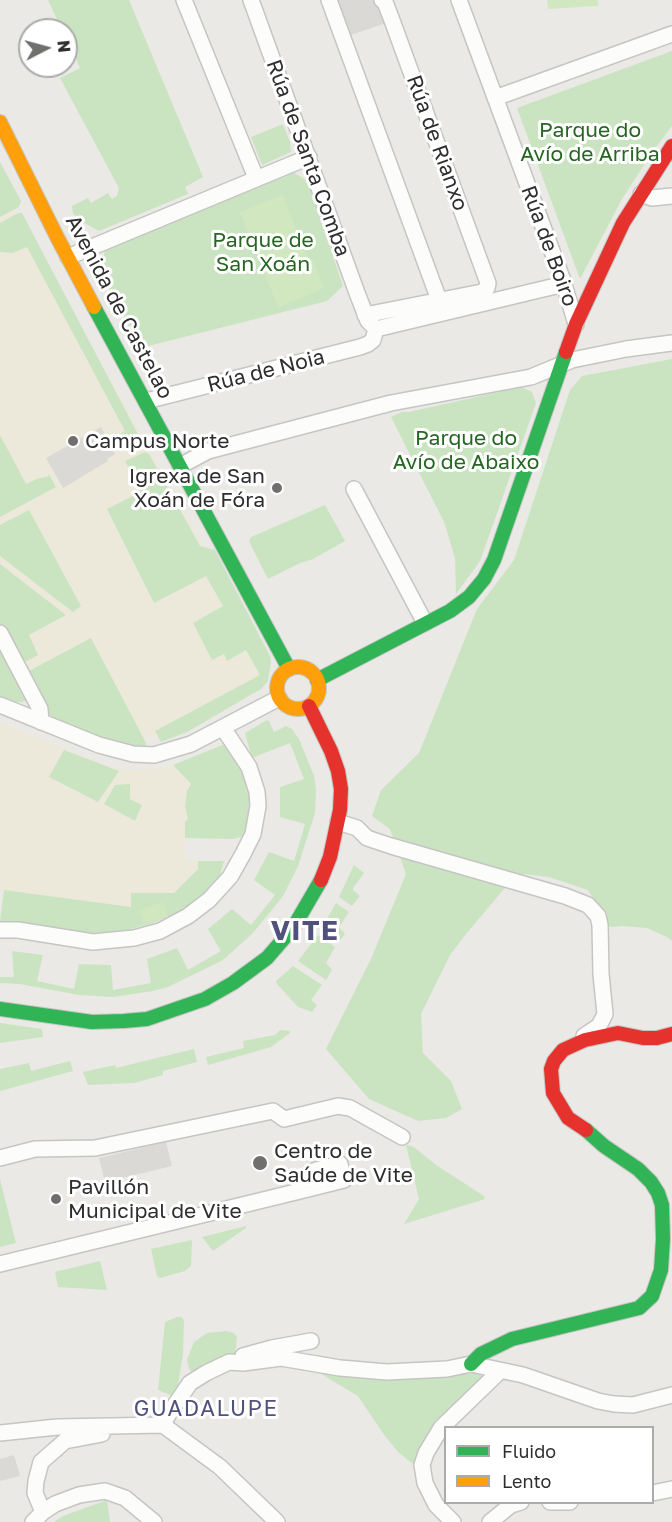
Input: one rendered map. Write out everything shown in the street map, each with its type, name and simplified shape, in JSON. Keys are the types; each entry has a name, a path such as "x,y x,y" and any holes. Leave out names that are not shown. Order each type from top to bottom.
{"street":[{"path":"184,0 256,178"},
{"name":"Rúa de Santa Comba","path":"251,0 365,315"},
{"path":"329,0 439,300 365,315 376,329 564,284"},
{"name":"Rúa de Rianxo","path":"382,0 385,2 488,283 484,291 439,300"},
{"name":"Rúa de Boiro","path":"459,0 564,284 576,324"},
{"path":"495,98 672,34"},
{"name":"Avenida de Castelao","path":"0,122 68,257 289,669"},
{"path":"317,680 450,611 469,597 491,569 576,324 609,252 641,194 672,146"},
{"path":"68,257 309,157"},
{"path":"641,194 652,198 672,196"},
{"name":"Rúa de Noia","path":"146,401 368,345 373,340 376,329"},
{"path":"180,466 208,452 391,404 531,376 572,360 626,349 672,344"},
{"path":"531,376 545,390 548,403"},
{"path":"354,489 425,623"},
{"path":"0,633 40,709 41,722"},
{"path":"302,667 309,670 317,680 319,686 317,697 309,706 296,710 289,708 279,698 277,684 281,675 289,669 302,667"},
{"path":"0,705 99,745 140,755 161,754 176,750 279,698"},
{"path":"0,1008 82,1021 124,1022 147,1018 174,1011 220,992 257,966 275,949 293,928 320,882 330,856 338,822 341,799 338,771 309,706"},
{"path":"0,930 18,930 93,942 134,938 160,931 188,916 209,900 230,877 243,854 253,834 258,806 257,792 249,768 223,728"},
{"path":"338,822 357,828 367,838 565,896 588,905 594,910 600,926 605,1014 599,1026 577,1040 577,1044"},
{"path":"471,1364 481,1354 512,1339 639,1308 652,1296 661,1270 663,1239 662,1205 658,1193 638,1168 604,1146 568,1118 554,1093 551,1078 554,1061 563,1050 577,1044 618,1033 643,1038 657,1038 672,1034"},
{"path":"0,1158 35,1149 95,1148 273,1111 284,1119 338,1106 350,1108 402,1137"},
{"path":"0,1263 308,1189"},
{"path":"163,1425 190,1383 229,1362 255,1352 311,1341"},
{"path":"229,1362 243,1363 281,1358 340,1368 414,1372 471,1364 523,1375 598,1401 614,1404 633,1405 672,1395"},
{"path":"452,1522 436,1505 425,1483 422,1466 426,1453 441,1428 500,1371"},
{"path":"38,1517 36,1481 41,1462 53,1450 65,1441 140,1424"},
{"path":"0,1434 57,1427 163,1425 220,1467 277,1522"},
{"path":"654,1493 672,1489"},
{"path":"38,1517 55,1504 79,1495 105,1491 125,1498 154,1522"},
{"path":"490,1522 511,1505 516,1504"}],"shaded area":[{"path":"329,0 382,0 392,21 342,38"},
{"name":"Campus Norte","path":"0,186 24,224 266,658 260,684 162,738 109,736 0,679"},
{"path":"101,427 115,454 107,459 108,461 63,488 46,458"},
{"path":"0,723 106,765 129,770 173,765 191,784 187,791 185,806 188,820 185,822 186,860 198,861 198,869 175,893 131,893 131,907 0,890"},
{"path":"166,1142 172,1166 105,1182 99,1158"},
{"path":"14,1455 20,1476 0,1481 0,1459"}],"green space":[{"name":"Parque de San Xoán","path":"48,0 129,0 203,177 185,187 188,194 99,231 79,220 73,213 72,206 88,198 91,203 108,193 112,199 117,196 119,188 60,78 78,78 80,68 78,64 78,18 56,18"},
{"path":"547,0 598,0 598,6 548,9"},
{"name":"Parque do Avío de Arriba","path":"672,51 672,126 622,199 580,279 517,108"},
{"name":"Parque de San Xoán","path":"283,124 291,152 262,165 251,137"},
{"path":"0,162 21,201 19,207 0,217"},
{"name":"Parque de San Xoán","path":"294,173 308,181 343,286 327,301 148,346 132,333 101,272 105,249"},
{"path":"283,195 309,262 313,261 324,288 278,307 240,212"},
{"path":"22,213 141,440 126,449 118,451 112,439 125,431 27,247 13,253 0,252 0,223"},
{"path":"672,359 672,941 647,928 610,927 588,890 549,877 524,874 504,889 450,955 421,1014 423,1053 451,1081 462,1109 446,1118 418,1121 369,1099 326,1049 371,959 406,874 390,829 372,816 381,790 419,753 477,609 514,560 570,390 582,376"},
{"name":"Parque do Avío de Abaixo","path":"521,387 532,392 536,403 480,561 456,594 455,558 444,522 391,417 401,412"},
{"path":"0,435 26,484 49,476 48,473 56,487 0,517"},
{"path":"145,452 149,454 200,546 215,550 271,662 268,681 261,689 187,732 161,742 155,731 260,675 246,650 227,661 224,654 212,660 193,623 223,606 206,576 154,603 107,509 141,492 125,461"},
{"path":"325,505 345,541 313,559 268,579 249,541 251,537"},
{"path":"29,510 81,606 73,612 0,556 0,525"},
{"path":"0,564 66,615 29,635 38,655 21,664 0,624"},
{"path":"91,638 146,743 146,748 124,747 103,742 54,719 46,711 27,672"},
{"path":"0,640 27,696 22,702 14,702 0,696"},
{"path":"267,720 274,732 286,726 292,729 299,739 314,776 315,813 298,866 283,896 253,933 223,960 168,987 153,991 113,997 79,995 20,984 0,983 0,977 14,977 12,951 43,955 37,981 74,989 79,964 111,965 113,990 151,983 147,959 177,948 188,970 221,951 208,929 232,909 251,925 275,895 254,880 269,852 294,861 305,824 280,817 280,787 304,779 290,743 252,758 245,733"},
{"path":"225,744 245,776 249,787 250,820 246,832 241,837 233,839 185,838 185,822 188,819 185,806 187,791 191,784 173,765"},
{"path":"64,750 119,771 98,802 49,777"},
{"path":"130,784 130,799 142,805 135,821 104,804 115,785"},
{"path":"198,861 224,861 218,882 183,910 153,923 119,932 88,933 0,921 4,890 131,907 131,893 174,893 198,869"},
{"path":"354,865 364,873 353,888 360,896 352,906 339,897"},
{"path":"163,902 168,916 144,924 139,910"},
{"path":"336,903 349,912 339,927 345,934 338,943 320,931"},
{"path":"318,935 335,947 326,963 332,970 326,980 298,961"},
{"path":"293,966 322,985 311,1000 317,1005 312,1012 298,1007 277,984 276,981"},
{"path":"0,1023 42,1029 43,1037 0,1043"},
{"path":"280,1030 290,1031 290,1033 271,1047 208,1065 206,1057 244,1048 243,1041 275,1035"},
{"path":"194,1049 197,1062 163,1071 163,1075 134,1083 88,1085 83,1072 115,1065 116,1068"},
{"path":"70,1061 73,1071 0,1091 0,1069 29,1063 31,1071"},
{"path":"406,1145 414,1147 436,1165 484,1196 485,1199 404,1224 419,1199"},
{"path":"0,1179 16,1243 0,1247"},
{"path":"246,1226 213,1251 202,1237"},
{"path":"192,1240 191,1266 185,1271 160,1278 157,1276 151,1249"},
{"path":"100,1261 107,1290 58,1287 55,1272"},
{"path":"182,1317 184,1321 183,1354 176,1397 158,1390 165,1322"},
{"path":"226,1331 234,1333 237,1337 235,1356 194,1372 190,1371 187,1360 194,1342 207,1333"},
{"path":"324,1368 397,1375 477,1373 483,1380 449,1426 444,1426 444,1433 418,1468 398,1452 358,1396 321,1374"},
{"path":"107,1500 110,1522 54,1522 63,1516"}],"traffic: fast":[{"path":"94,307 289,669"},
{"path":"317,680 450,611 469,597 484,579 494,560 566,352"},
{"path":"0,1009 92,1022 124,1021 147,1019 205,999 233,983 267,958 293,928 321,880"},
{"path":"471,1364 481,1354 512,1339 639,1308 652,1296 661,1270 663,1239 662,1205 658,1193 638,1169 604,1146 586,1130"}],"traffic: slow":[{"path":"0,122 94,307"},
{"path":"298,667 313,673 319,688 313,703 298,709 283,703 277,688 283,673 298,667"}],"traffic: jam":[{"path":"566,352 576,324 623,223 672,146"},
{"path":"309,706 331,751 341,789 340,810 330,857 321,880"},
{"path":"586,1130 568,1118 553,1093 551,1069 563,1050 585,1040 618,1033 643,1038 657,1038 672,1034"}],"place":[{"name":"Campus Norte","path":"73,441"},
{"name":"Igrexa de San Xoán de Fóra","path":"277,488"},
{"name":"Centro de Saúde de Vite","path":"260,1163"},
{"name":"Pavillón Municipal de Vite","path":"56,1199"}],"district":[{"name":"VITE","path":"305,931"},
{"name":"GUADALUPE","path":"206,1409"}]}
